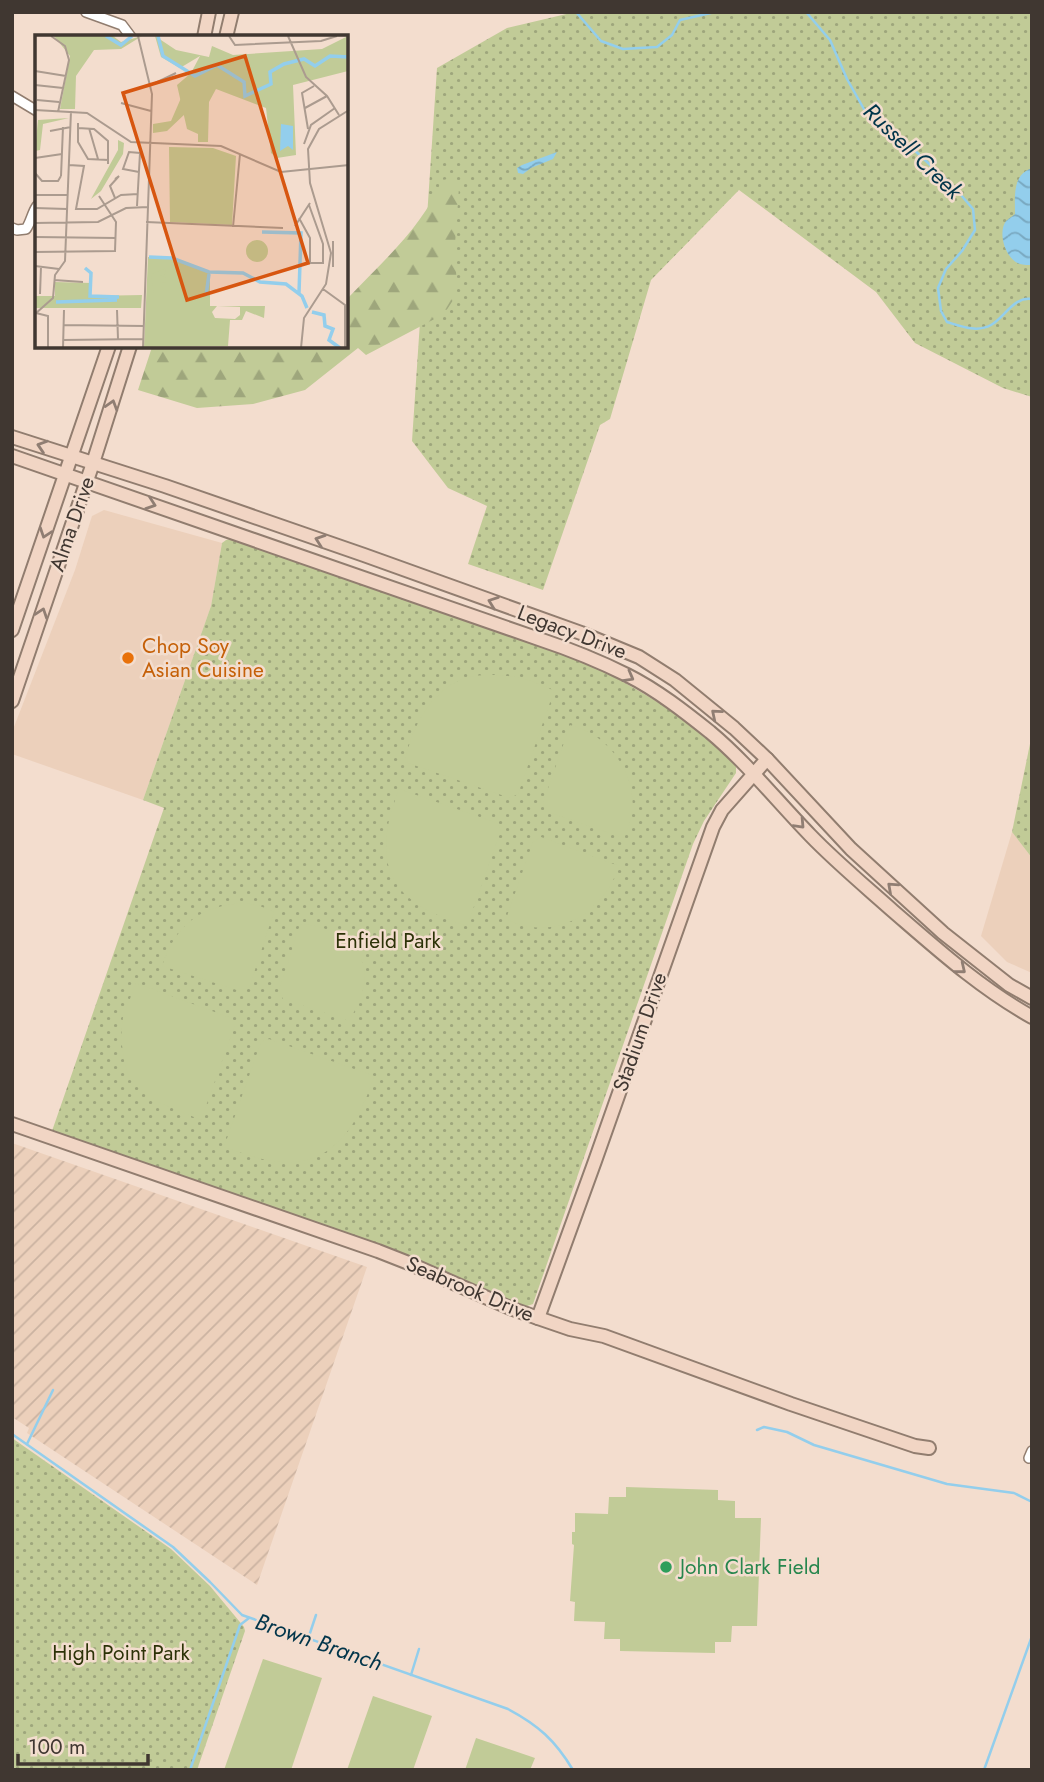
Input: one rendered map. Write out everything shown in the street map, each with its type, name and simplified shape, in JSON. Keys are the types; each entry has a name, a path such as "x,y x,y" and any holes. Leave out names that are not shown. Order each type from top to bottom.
{"main road":[{"path":"204,35 209,12"},
{"path":"226,35 232,12"},
{"name":"Alma Drive","path":"12,632 108,348"},
{"name":"Alma Drive","path":"12,701 129,348"},
{"name":"Legacy Drive","path":"12,437 364,555 581,633 639,657 702,701 767,759 851,849 943,933 1009,985 1032,998"},
{"name":"Legacy Drive","path":"12,456 565,648 629,676 712,733 813,838 930,943 994,994 1032,1017"},
{"path":"223,529 230,509"},
{"path":"359,575 364,555"},
{"path":"12,632 33,639"},
{"name":"Stadium Drive","path":"538,1318 713,827 722,810 767,759"},
{"path":"930,943 943,933"},
{"name":"Seabrook Drive","path":"12,1124 378,1251 538,1318 570,1329 604,1336 791,1404 915,1446 929,1448"}],"street":[{"path":"86,12 122,25 129,33"},
{"path":"12,96 35,110"},
{"path":"12,228 26,229 35,209"}],"shaded area":[{"path":"104,510 222,543 211,606 143,800 12,754 12,732 75,570 92,516"},
{"path":"1012,832 1032,858 1032,973 1007,962 981,936"},
{"path":"12,1143 367,1267 257,1585 27,1433 29,1428 12,1417"}],"green space":[{"path":"575,12 1032,12 1032,397 1003,388 915,343 876,292 739,190 651,280 610,419 600,425 543,590 468,564 487,506 448,488 412,441 437,68 507,28"},
{"path":"449,179 459,187 455,244 457,294 444,314 366,355 358,348 305,390 253,404 197,408 138,390 152,348 348,348 348,298 413,229 442,180"},
{"name":"Enfield Park","path":"230,539 571,655 625,683 677,715 709,740 736,767 736,773 704,821 693,844 533,1304 515,1304 396,1250 52,1131 164,808 143,800 211,606 222,543"},
{"path":"495,675 525,679 554,691 518,794 510,798 405,762 423,713 440,693 466,678"},
{"path":"570,725 592,734 620,761 630,783 633,806 624,838 545,811 543,803"},
{"path":"1032,734 1032,858 1012,832"},
{"path":"399,789 497,823 501,830 467,926 416,903 394,880 388,865 386,847 389,821"},
{"path":"541,837 619,866 612,883 589,910 575,920 542,928 524,926 506,919 533,842"},
{"path":"246,903 274,912 249,988 240,991 162,966 175,938 193,919 216,908"},
{"path":"300,924 319,927 336,934 356,950 364,970 364,980 363,990 349,1021 283,999 279,991"},
{"path":"136,983 231,1018 235,1025 201,1120 158,1102 128,1074 121,1038 123,1017"},
{"path":"269,1039 374,1076 353,1124 331,1148 317,1156 301,1161 282,1162 224,1147 261,1042"},
{"name":"High Point Park","path":"12,1438 171,1549 210,1586 244,1627 245,1631 197,1770 12,1770"},
{"name":"John Clark Field","path":"626,1487 718,1490 718,1500 735,1501 735,1518 761,1518 757,1626 732,1626 731,1642 715,1642 715,1653 620,1651 620,1639 604,1639 605,1622 574,1621 575,1602 570,1601 575,1513 608,1514 609,1497 626,1497"},
{"path":"263,1659 322,1678 291,1770 224,1770"},
{"path":"373,1696 432,1716 413,1770 347,1770"},
{"path":"476,1738 535,1758 530,1770 465,1770"}],"water":[{"path":"557,152 553,159 523,174 518,173 517,168 522,165"},
{"path":"1032,168 1032,265 1026,265 1015,261 1007,252 1002,232 1006,221 1015,214 1018,181"}],"waterway":[{"name":"Russell Creek","path":"576,12 601,41 623,49 657,47 672,35 680,20 715,12"},
{"name":"Russell Creek","path":"806,12 830,40 865,111 911,147 955,188 973,209 975,230 946,269 938,288 941,311 947,322 969,328 986,327 1015,304 1032,299"},
{"path":"27,1444 53,1390"},
{"path":"757,1430 764,1427 787,1432 814,1445 947,1484 1014,1493 1032,1502"},
{"name":"Brown Branch","path":"12,1434 173,1547 242,1615 508,1709 545,1734 573,1770"},
{"path":"308,1639 316,1615"},
{"path":"190,1770 240,1625 249,1618"},
{"path":"984,1770 1032,1636"},
{"path":"411,1675 419,1649"}],"place":[{"name":"Chop Soy Asian Cuisine","path":"128,658"},
{"name":"John Clark Field","path":"666,1567"}]}
